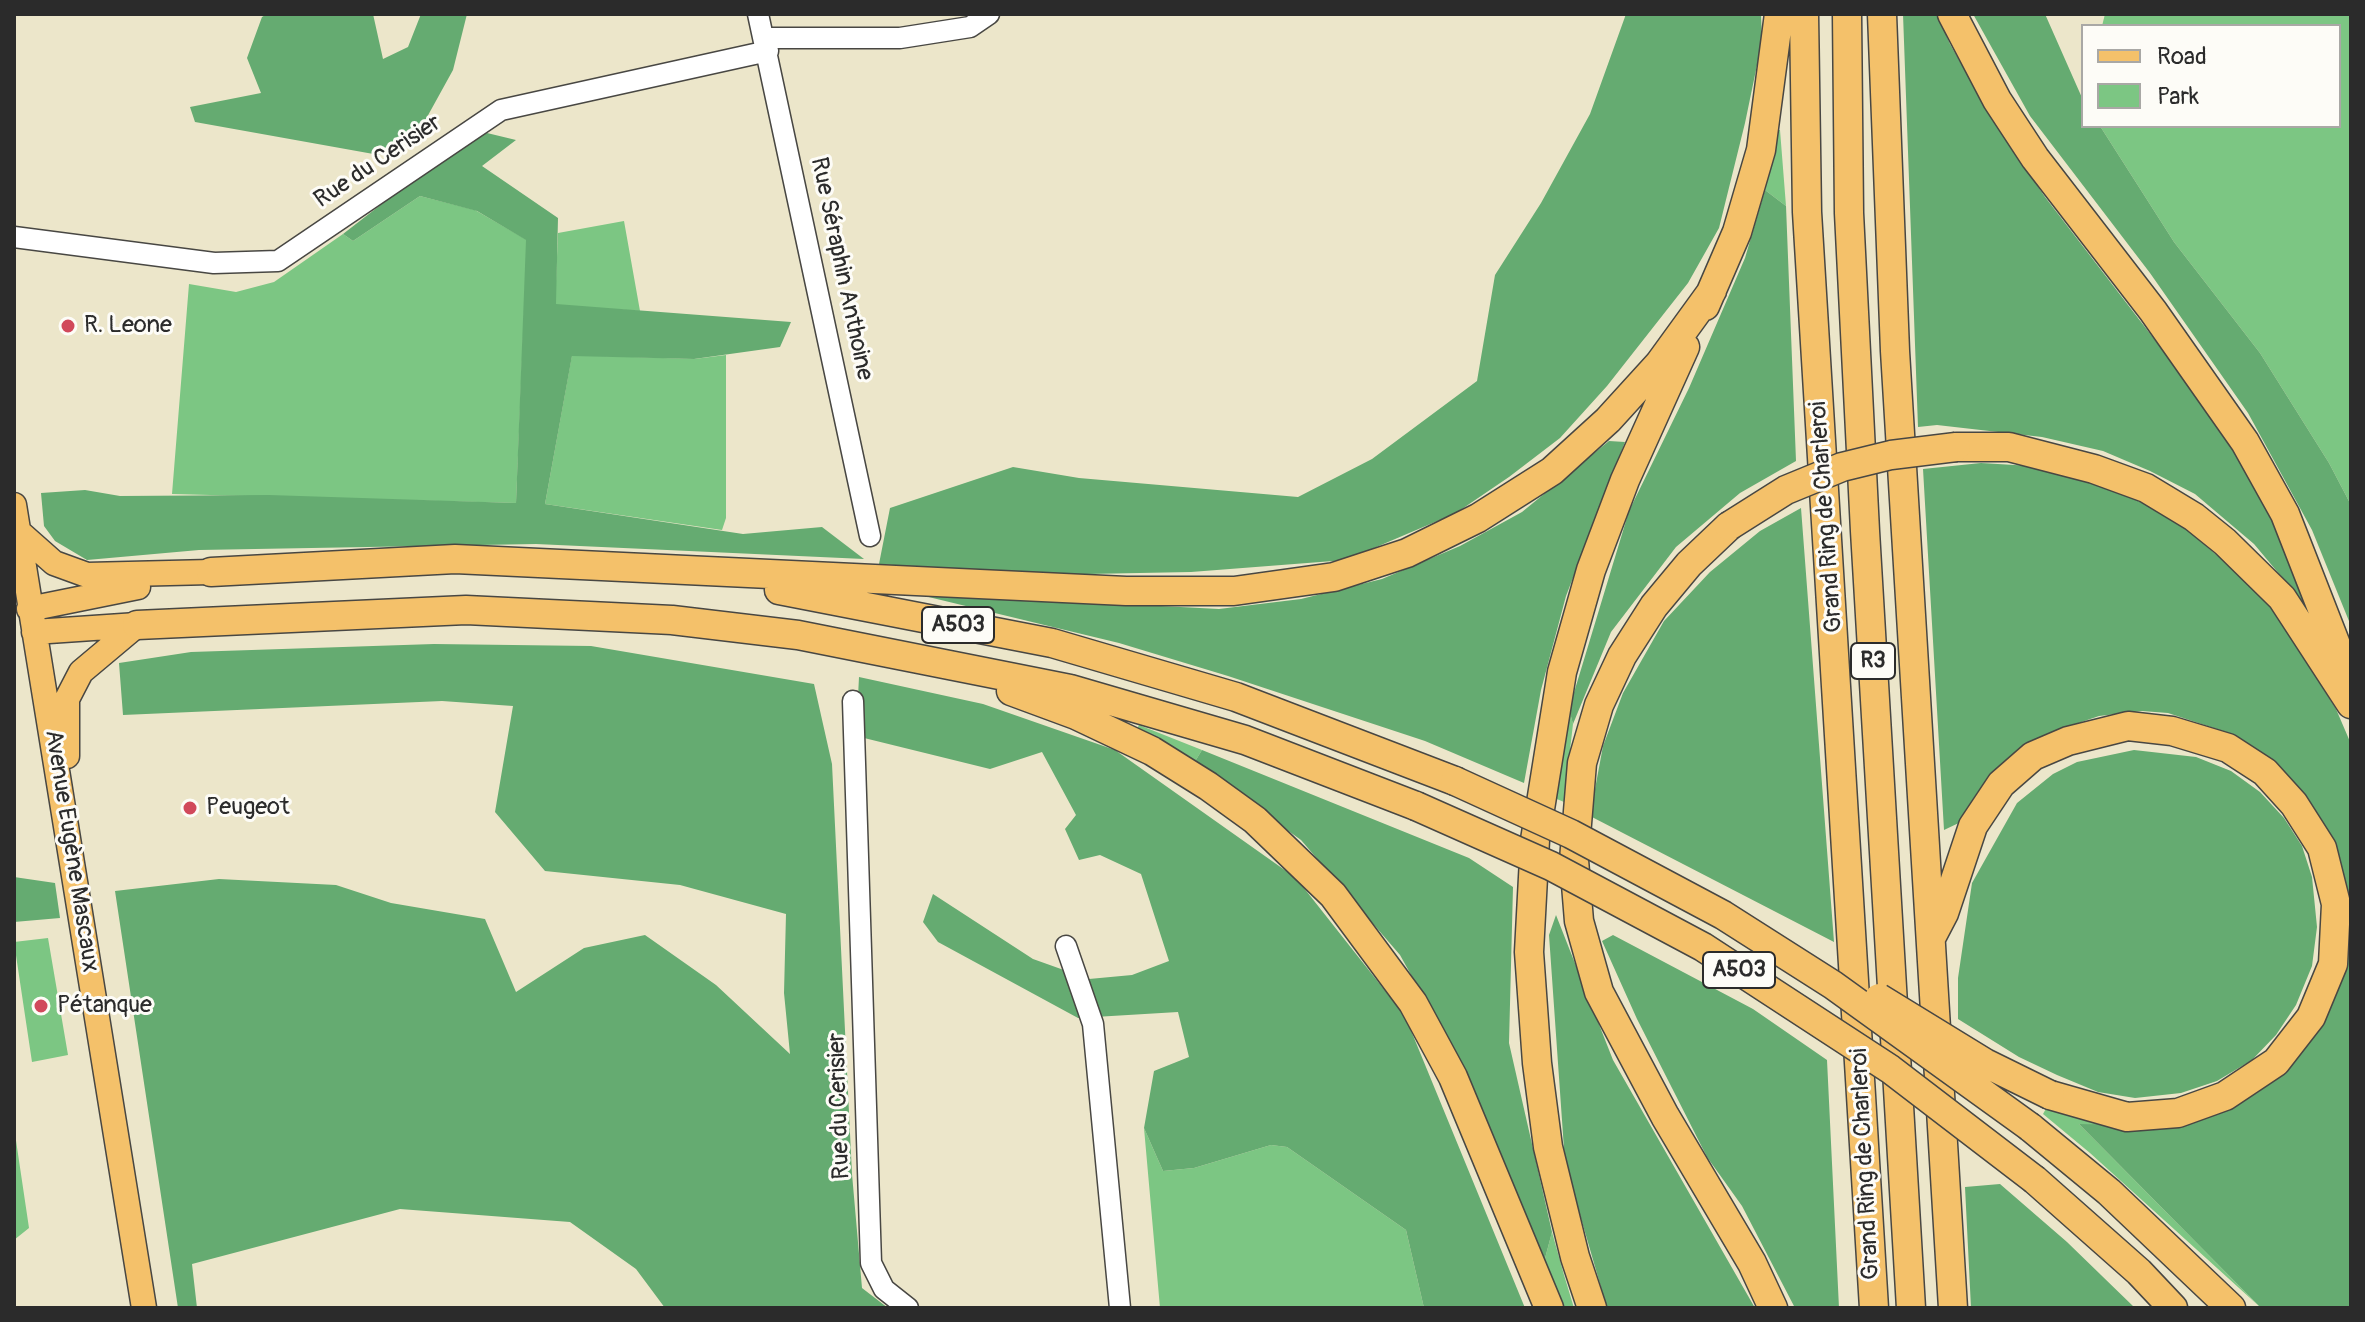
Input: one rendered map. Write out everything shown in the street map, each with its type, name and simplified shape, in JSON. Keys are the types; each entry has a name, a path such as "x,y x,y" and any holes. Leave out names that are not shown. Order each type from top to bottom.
{"highway":[{"path":"1592,1308 1575,1257 1548,1147 1537,1063 1529,952 1535,840 1562,672 1591,570 1625,480 1737,232 1761,150 1779,14"},
{"name":"Grand Ring de Charleroi","path":"1804,14 1807,212 1874,1308"},
{"name":"Grand Ring de Charleroi","path":"1847,14 1854,308 1911,1308"},
{"path":"1882,14 1895,351 1953,1308"},
{"path":"1952,14 1997,100 2027,146 2153,311 2245,442 2285,514 2351,683"},
{"path":"676,572 1126,591 1234,591 1334,577 1419,548 1478,518 1552,471 1608,420 1659,364 1712,291"},
{"path":"1773,1308 1752,1263 1665,1116 1599,992 1579,921 1574,860 1582,763 1599,705 1622,656 1654,606 1689,564 1729,526 1786,490 1842,467 1891,455 1956,447 2009,447 2094,469 2146,488 2194,517 2225,542 2282,598 2351,704"},
{"name":"A503","path":"211,572 455,559 676,572 1052,643 1236,697 1455,781 1571,834 1723,915 1833,985 2030,1127 2109,1192 2231,1308"},
{"name":"A503","path":"137,625 466,610 672,620 798,635 980,670 1070,689 1245,740 1416,806 1551,866 1703,947 1890,1069 2035,1180 2139,1272 2173,1308"},
{"path":"980,670 1008,690 1076,715 1152,751 1208,786 1255,820 1333,895 1413,1003 1453,1077 1549,1308"},
{"path":"1833,985 1864,989 1985,1063 2050,1095 2127,1117 2178,1113 2225,1096 2276,1062 2311,1017 2333,964 2336,904 2322,848 2294,804 2265,772 2228,748 2172,731 2128,726 2068,741 2033,756 2001,784 1973,826 1944,913 1929,940"}],"main road":[{"name":"Avenue Eugène Mascaux","path":"14,505 144,1308"},
{"path":"19,532 54,563 87,575 211,572"},
{"name":"A503","path":"31,620 211,572"},
{"name":"A503","path":"31,620 137,625"},
{"path":"66,818 67,699 81,672 137,625"}],"street":[{"name":"Rue Séraphin Anthoine","path":"758,14 870,536"},
{"name":"Rue du Cerisier","path":"14,237 214,263 278,261 501,110 766,45 900,38 970,27 989,14"},
{"name":"Rue du Cerisier","path":"853,701 871,1263 884,1289 908,1308"},
{"path":"1066,946 1093,1024 1120,1308"}],"green space":[{"path":"267,14 373,14 383,59 408,47 421,14 467,14 453,70 421,128 379,155 195,122 190,107 261,93 247,58 262,17"},
{"path":"1626,14 1761,14 1762,41 1719,228 1688,283 1607,386 1560,438 1509,477 1456,513 1346,560 1191,572 1036,575 879,564 890,508 1013,467 1079,478 1298,497 1372,459 1477,381 1495,275 1541,203 1590,114"},
{"path":"1903,14 1937,14 1950,44 1994,122 2045,197 2191,387 2235,452 2277,525 2306,606 2254,544 2195,494 2150,471 2103,451 2042,437 1937,425 1918,427"},
{"path":"1973,14 2045,14 2081,95 2081,128 2101,128 2174,242 2260,353 2329,463 2351,505 2351,626 2312,530 2248,413 2150,273 2030,116"},
{"path":"2105,14 2351,14 2351,505 2329,463 2260,353 2174,242 2101,128 2341,128 2341,24 2102,24"},
{"path":"1777,130 1780,130 1786,206 1765,190"},
{"path":"487,133 516,140 482,166 558,218 556,304 791,322 780,347 694,359 572,356 545,504 743,534 822,527 864,559 536,544 199,550 87,560 55,541 44,526 41,493 85,490 120,496 269,495 516,503 526,240 477,211 420,196 353,241 343,234 449,152"},
{"path":"1765,190 1786,206 1796,461 1740,493 1676,547 1611,632 1573,724 1569,709 1629,511 1689,388 1745,258"},
{"path":"420,196 475,210 527,240 516,503 172,494 189,284 236,292 274,282 343,234 353,241"},
{"path":"624,221 640,311 555,305 558,233"},
{"path":"572,355 694,359 726,355 726,518 722,530 545,504"},
{"path":"1609,441 1625,442 1566,596 1541,690 1524,783 1425,741 1228,676 1119,643 912,593 1219,609 1301,599 1382,579 1460,546 1522,512"},
{"path":"1981,463 2031,466 2107,487 2171,516 2240,575 2273,609 2336,709 2351,744 2351,1308 2261,1308 2079,1124 2176,1125 2207,1118 2257,1093 2280,1076 2315,1036 2329,1008 2348,922 2270,759 2235,735 2168,713 2142,711 2099,716 2058,730 2028,746 1963,821 1944,830 1923,469"},
{"path":"1801,508 1834,942 1590,816 1603,746 1623,693 1664,621 1710,572 1760,531"},
{"path":"434,644 591,646 814,684 832,764 852,1174 862,1288 888,1308 665,1308 636,1269 570,1222 400,1209 192,1264 197,1308 178,1308 115,891 219,879 336,885 391,903 485,919 516,992 584,948 645,935 716,985 790,1054 784,993 786,914 680,885 545,871 495,812 513,706 442,701 123,715 119,663 191,652"},
{"path":"859,677 983,704 1115,750 1296,878 1405,1016 1525,1308 1424,1308 1406,1230 1287,1147 1271,1145 1194,1168 1163,1171 1144,1128 1154,1071 1189,1057 1178,1012 1078,1018 938,942 923,922 933,894 1033,959 1089,979 1132,975 1169,961 1141,874 1100,855 1079,860 1065,829 1076,815 1042,752 990,769 856,736"},
{"path":"1569,709 1573,724 1564,802 1552,797"},
{"path":"1139,725 1202,750 1194,763 1136,731"},
{"path":"1202,750 1469,858 1513,887 1509,1043 1552,1232 1543,1266 1455,1054 1400,955 1301,840 1194,763"},
{"path":"2134,750 2196,757 2231,771 2260,792 2284,818 2302,846 2312,877 2317,927 2312,966 2296,1005 2276,1035 2252,1060 2217,1081 2181,1093 2135,1098 2098,1092 2057,1075 2019,1057 1958,1019 1958,978 1972,883 2017,803 2053,774 2077,762"},
{"path":"14,877 55,883 60,918 14,922"},
{"path":"1556,915 1613,1060 1755,1308 1607,1308 1565,1163 1549,935"},
{"path":"1613,935 1753,1009 1827,1060 1839,1308 1795,1308 1742,1206 1707,1157 1637,1019 1602,941"},
{"name":"Pétanque","path":"48,938 68,1055 32,1062 14,942"},
{"path":"2048,1105 2115,1126 2079,1124 2260,1307 2043,1114"},
{"path":"14,1127 29,1228 14,1240"},
{"path":"1144,1128 1163,1171 1194,1168 1271,1145 1287,1147 1406,1230 1424,1308 1160,1308"},
{"path":"2000,1184 2067,1242 2135,1308 1971,1308 1965,1187"},
{"path":"1552,1232 1574,1308 1560,1308 1543,1266"}],"place":[{"name":"R. Leone","path":"68,326"},
{"name":"Peugeot","path":"190,808"},
{"name":"Pétanque","path":"41,1006"}]}
